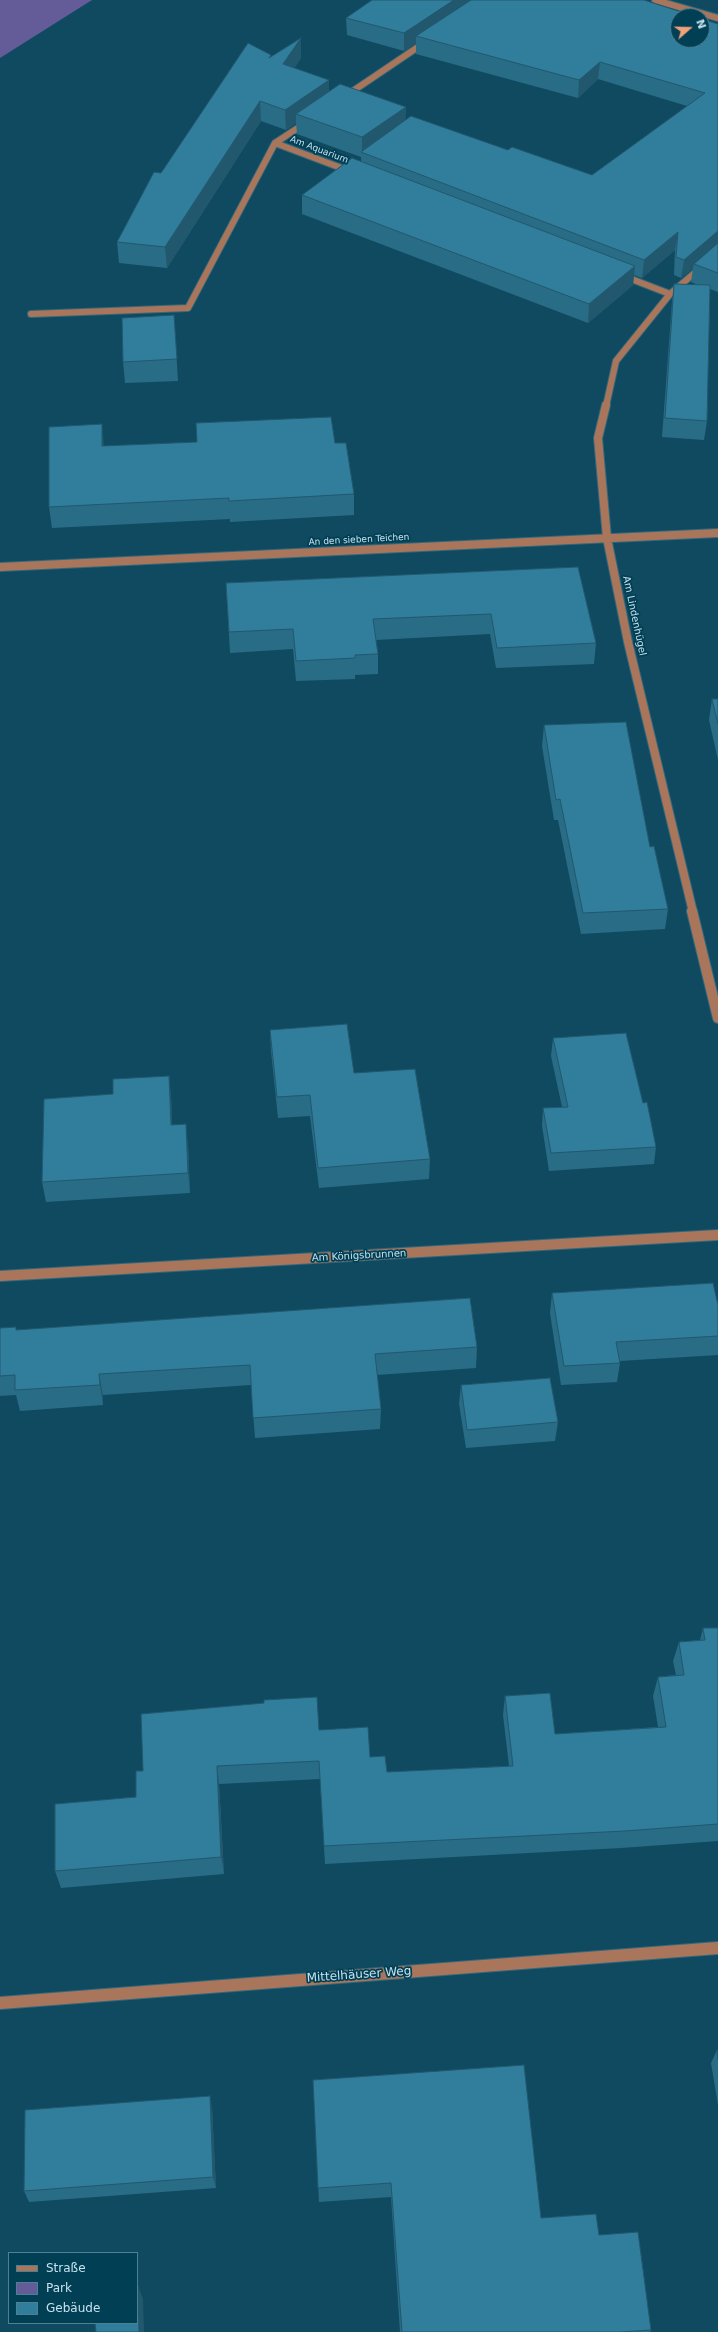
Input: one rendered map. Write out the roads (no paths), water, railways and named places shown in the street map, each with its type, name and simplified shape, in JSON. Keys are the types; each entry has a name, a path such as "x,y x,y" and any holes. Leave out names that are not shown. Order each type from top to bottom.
{"street":[{"path":"655,0 717,17"},
{"path":"340,100 430,39"},
{"name":"Am Aquarium","path":"31,314 188,308 275,143 314,117"},
{"name":"Am Aquarium","path":"275,143 357,174"},
{"name":"Am Lindenhügel","path":"718,253 670,294 616,361 598,438 607,538 628,642 718,1018"},
{"path":"611,271 670,294"},
{"name":"An den sieben Teichen","path":"0,567 718,533"},
{"name":"Am Königsbrunnen","path":"0,1276 718,1235"},
{"name":"Mittelhäuser Weg","path":"0,2003 718,1948"}]}
